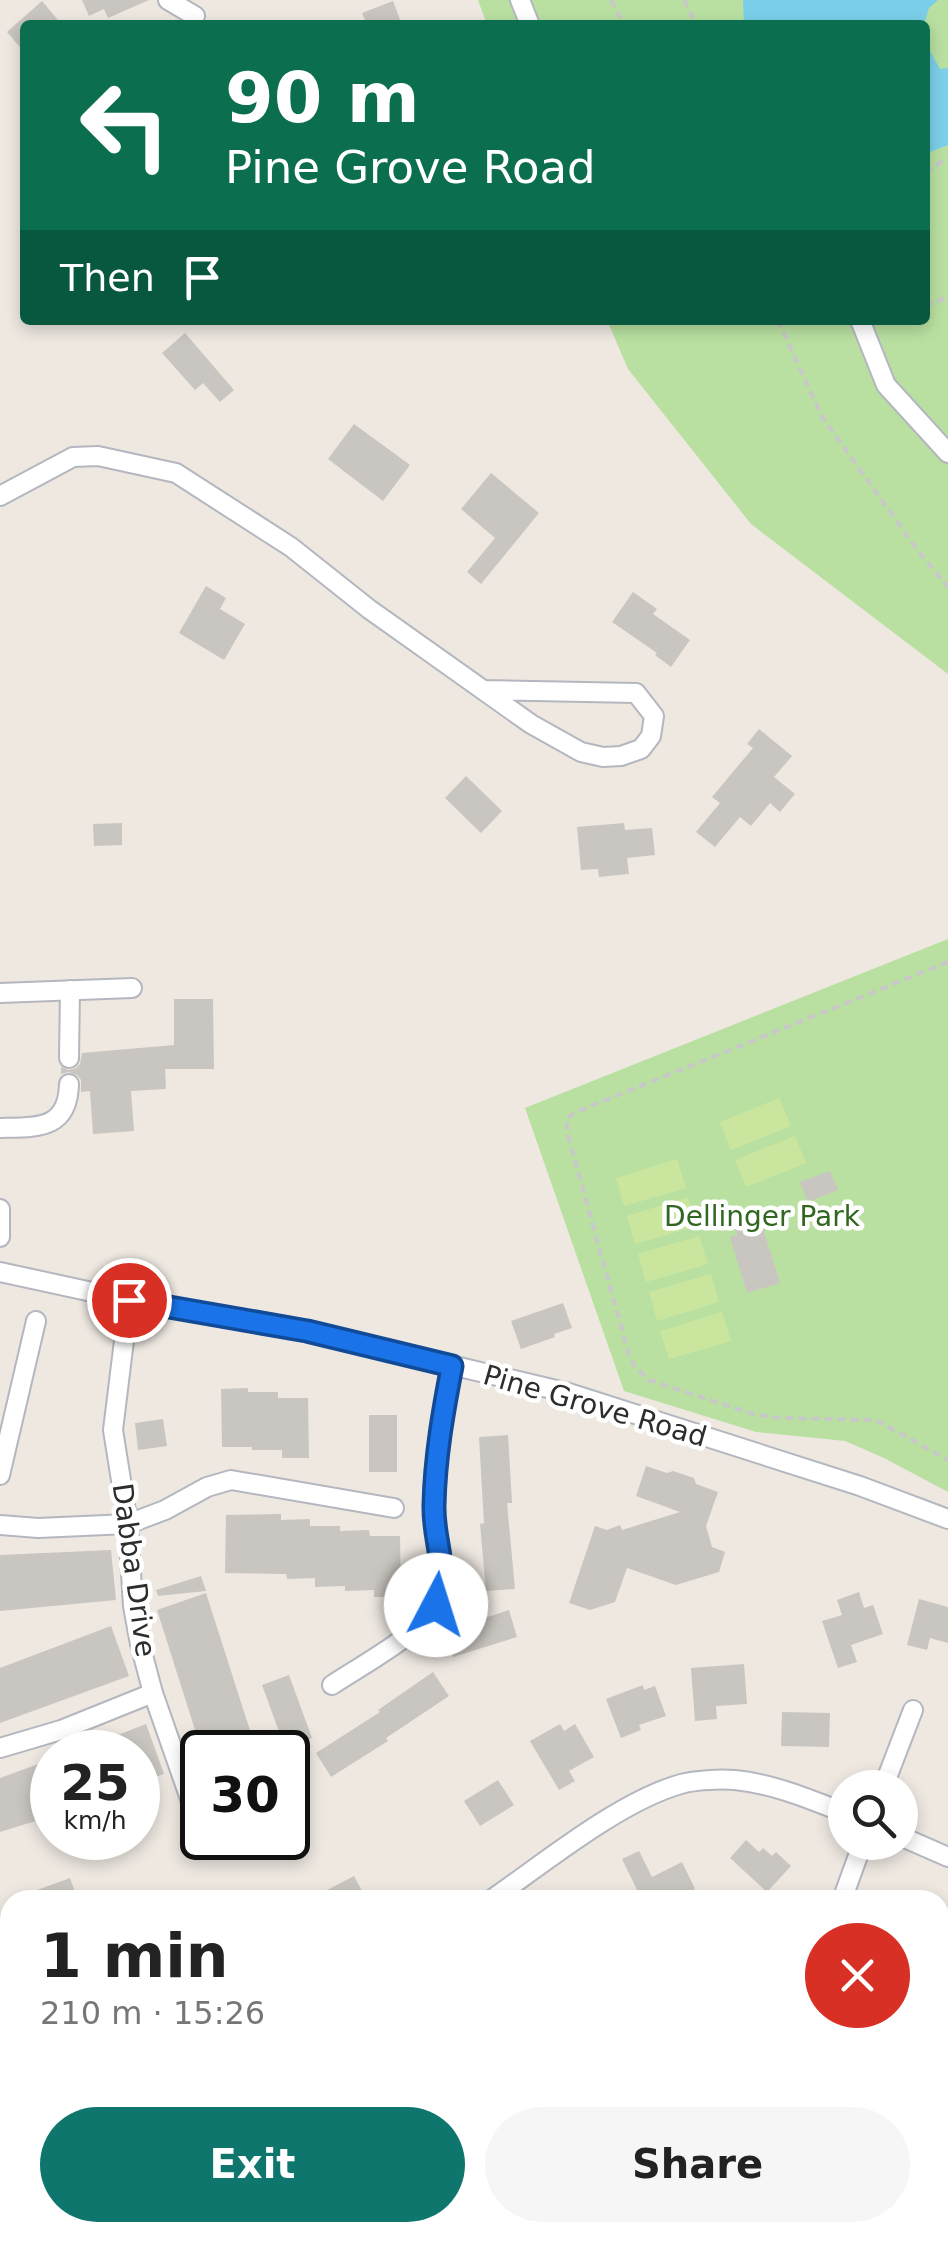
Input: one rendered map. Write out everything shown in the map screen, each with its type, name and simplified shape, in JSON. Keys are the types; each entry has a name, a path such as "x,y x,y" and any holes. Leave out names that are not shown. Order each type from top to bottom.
{"street":[{"path":"168,0 195,16"},
{"path":"862,325 886,384 948,453"},
{"path":"0,496 73,456 98,456 176,473 292,547 369,609 483,690 531,724 581,752 621,756 641,749 651,736 654,716 636,693 483,690"},
{"path":"0,994 132,988"},
{"path":"69,1058 70,990"},
{"path":"0,1128 38,1126 56,1119 69,1100 69,1084"},
{"path":"0,1209 0,1237"},
{"name":"Pine Grove Road","path":"0,1272 129,1300 307,1331 568,1393 860,1486 948,1519"},
{"name":"Dabba Drive","path":"129,1300 113,1430 128,1524 133,1606 140,1644 180,1769"},
{"path":"0,1475 36,1321"},
{"path":"332,1685 418,1627 436,1605 442,1584 441,1552 433,1510 440,1428 452,1366"},
{"path":"0,1525 38,1528 128,1524 165,1510 207,1486 232,1480 394,1508"},
{"path":"0,1748 60,1730 153,1693"},
{"path":"891,1770 913,1710"},
{"path":"506,1890 626,1809 684,1783 732,1780 781,1788 828,1807"},
{"path":"918,1844 948,1857"},
{"path":"846,1890 856,1860"}],"path":[{"path":"780,325 822,417 948,587"},
{"path":"948,962 576,1112 567,1118 567,1132 629,1356 649,1380 754,1414 876,1420 948,1460"}],"green space":[{"path":"478,0 948,0 948,674 751,524 628,369 609,325 930,325 930,20 485,20"},
{"name":"Dellinger Park","path":"948,939 948,1492 845,1441 756,1432 624,1391 525,1108"},
{"path":"779,1098 791,1126 731,1150 720,1122"},
{"path":"795,1136 806,1163 746,1187 735,1160"},
{"path":"677,1159 686,1188 624,1206 616,1178"},
{"path":"688,1197 697,1226 635,1244 627,1216"},
{"path":"699,1236 708,1264 646,1282 638,1254"},
{"path":"711,1274 719,1302 657,1321 649,1292"},
{"path":"722,1312 731,1341 669,1359 660,1331"}],"water":[{"path":"743,0 938,0 929,8 925,20 744,20"},
{"path":"930,51 940,69 948,68 948,145 930,152"}],"building":[{"path":"82,0 149,0 108,18 104,9 89,16"},
{"path":"42,1 58,20 21,20"},
{"path":"393,1 400,20 365,20 362,13"},
{"path":"20,20 20,47 7,32"},
{"path":"185,333 234,390 220,402 203,383 195,390 162,353"},
{"path":"354,424 410,465 383,501 328,459"},
{"path":"491,473 539,513 481,584 467,572 495,538 461,509"},
{"path":"206,586 226,598 220,609 245,624 224,660 179,633"},
{"path":"633,592 657,609 653,614 690,640 671,667 612,622"},
{"path":"759,729 792,756 774,777 795,794 780,812 770,803 751,826 740,817 715,847 696,832 720,803 712,797 753,748 747,744"},
{"path":"466,776 502,811 481,833 445,798"},
{"path":"122,823 122,845 94,846 93,824"},
{"path":"624,823 625,830 652,828 655,855 627,858 629,874 599,877 598,869 581,870 577,827"},
{"path":"174,999 213,999 214,1069 165,1069 166,1089 131,1091 134,1131 93,1134 90,1091 81,1092 77,1075 61,1074 61,1067 76,1068 82,1053 174,1045"},
{"path":"830,1171 838,1190 808,1202 800,1182"},
{"path":"760,1219 780,1283 747,1293 730,1237 737,1235 735,1226"},
{"path":"563,1303 572,1328 521,1349 511,1321"},
{"path":"248,1388 248,1392 278,1392 278,1398 308,1398 309,1458 282,1458 282,1450 222,1447 221,1389"},
{"path":"369,1415 397,1415 397,1472 369,1472"},
{"path":"163,1419 167,1446 138,1450 135,1423"},
{"path":"508,1435 512,1503 507,1503 515,1589 486,1591 479,1437"},
{"path":"646,1466 694,1478 696,1484 718,1492 706,1526 712,1547 725,1552 719,1572 676,1585 627,1568 615,1602 590,1610 569,1603 595,1526 607,1530 620,1525 622,1530 680,1512 636,1496"},
{"path":"281,1514 281,1520 310,1519 310,1526 369,1530 370,1536 400,1536 401,1597 374,1597 374,1590 345,1591 345,1586 315,1587 315,1578 287,1579 286,1574 225,1573 226,1515"},
{"path":"111,1550 116,1600 0,1611 0,1555"},
{"path":"201,1576 206,1591 158,1596 156,1590"},
{"path":"859,1592 864,1608 873,1605 883,1634 851,1645 857,1662 838,1668 822,1621 842,1615 837,1600"},
{"path":"206,1593 250,1730 195,1730 157,1610"},
{"path":"919,1599 948,1607 948,1643 930,1638 927,1650 907,1645"},
{"path":"509,1610 517,1637 453,1657 445,1631"},
{"path":"111,1626 129,1676 0,1723 0,1668"},
{"path":"744,1664 747,1704 716,1706 717,1719 695,1721 691,1668"},
{"path":"433,1672 449,1696 331,1777 316,1753"},
{"path":"289,1675 309,1730 278,1730 262,1685"},
{"path":"643,1685 644,1690 655,1686 666,1716 639,1725 641,1730 621,1738 606,1699"},
{"path":"782,1712 830,1713 829,1747 781,1746"},
{"path":"560,1724 564,1731 575,1724 594,1757 569,1771 575,1781 559,1790 530,1741"},
{"path":"30,1767 30,1823 0,1832 0,1778"},
{"path":"498,1780 514,1805 480,1826 464,1801"},
{"path":"746,1840 759,1852 763,1848 772,1856 776,1852 791,1866 765,1890 730,1858"},
{"path":"639,1851 652,1877 682,1862 695,1889 637,1890 622,1859"},
{"path":"354,1876 362,1890 327,1890"},
{"path":"70,1878 74,1890 37,1890"}],"route":[{"path":"129,1300 307,1331 452,1366 440,1428 433,1510 441,1552 442,1584 436,1605"}]}
